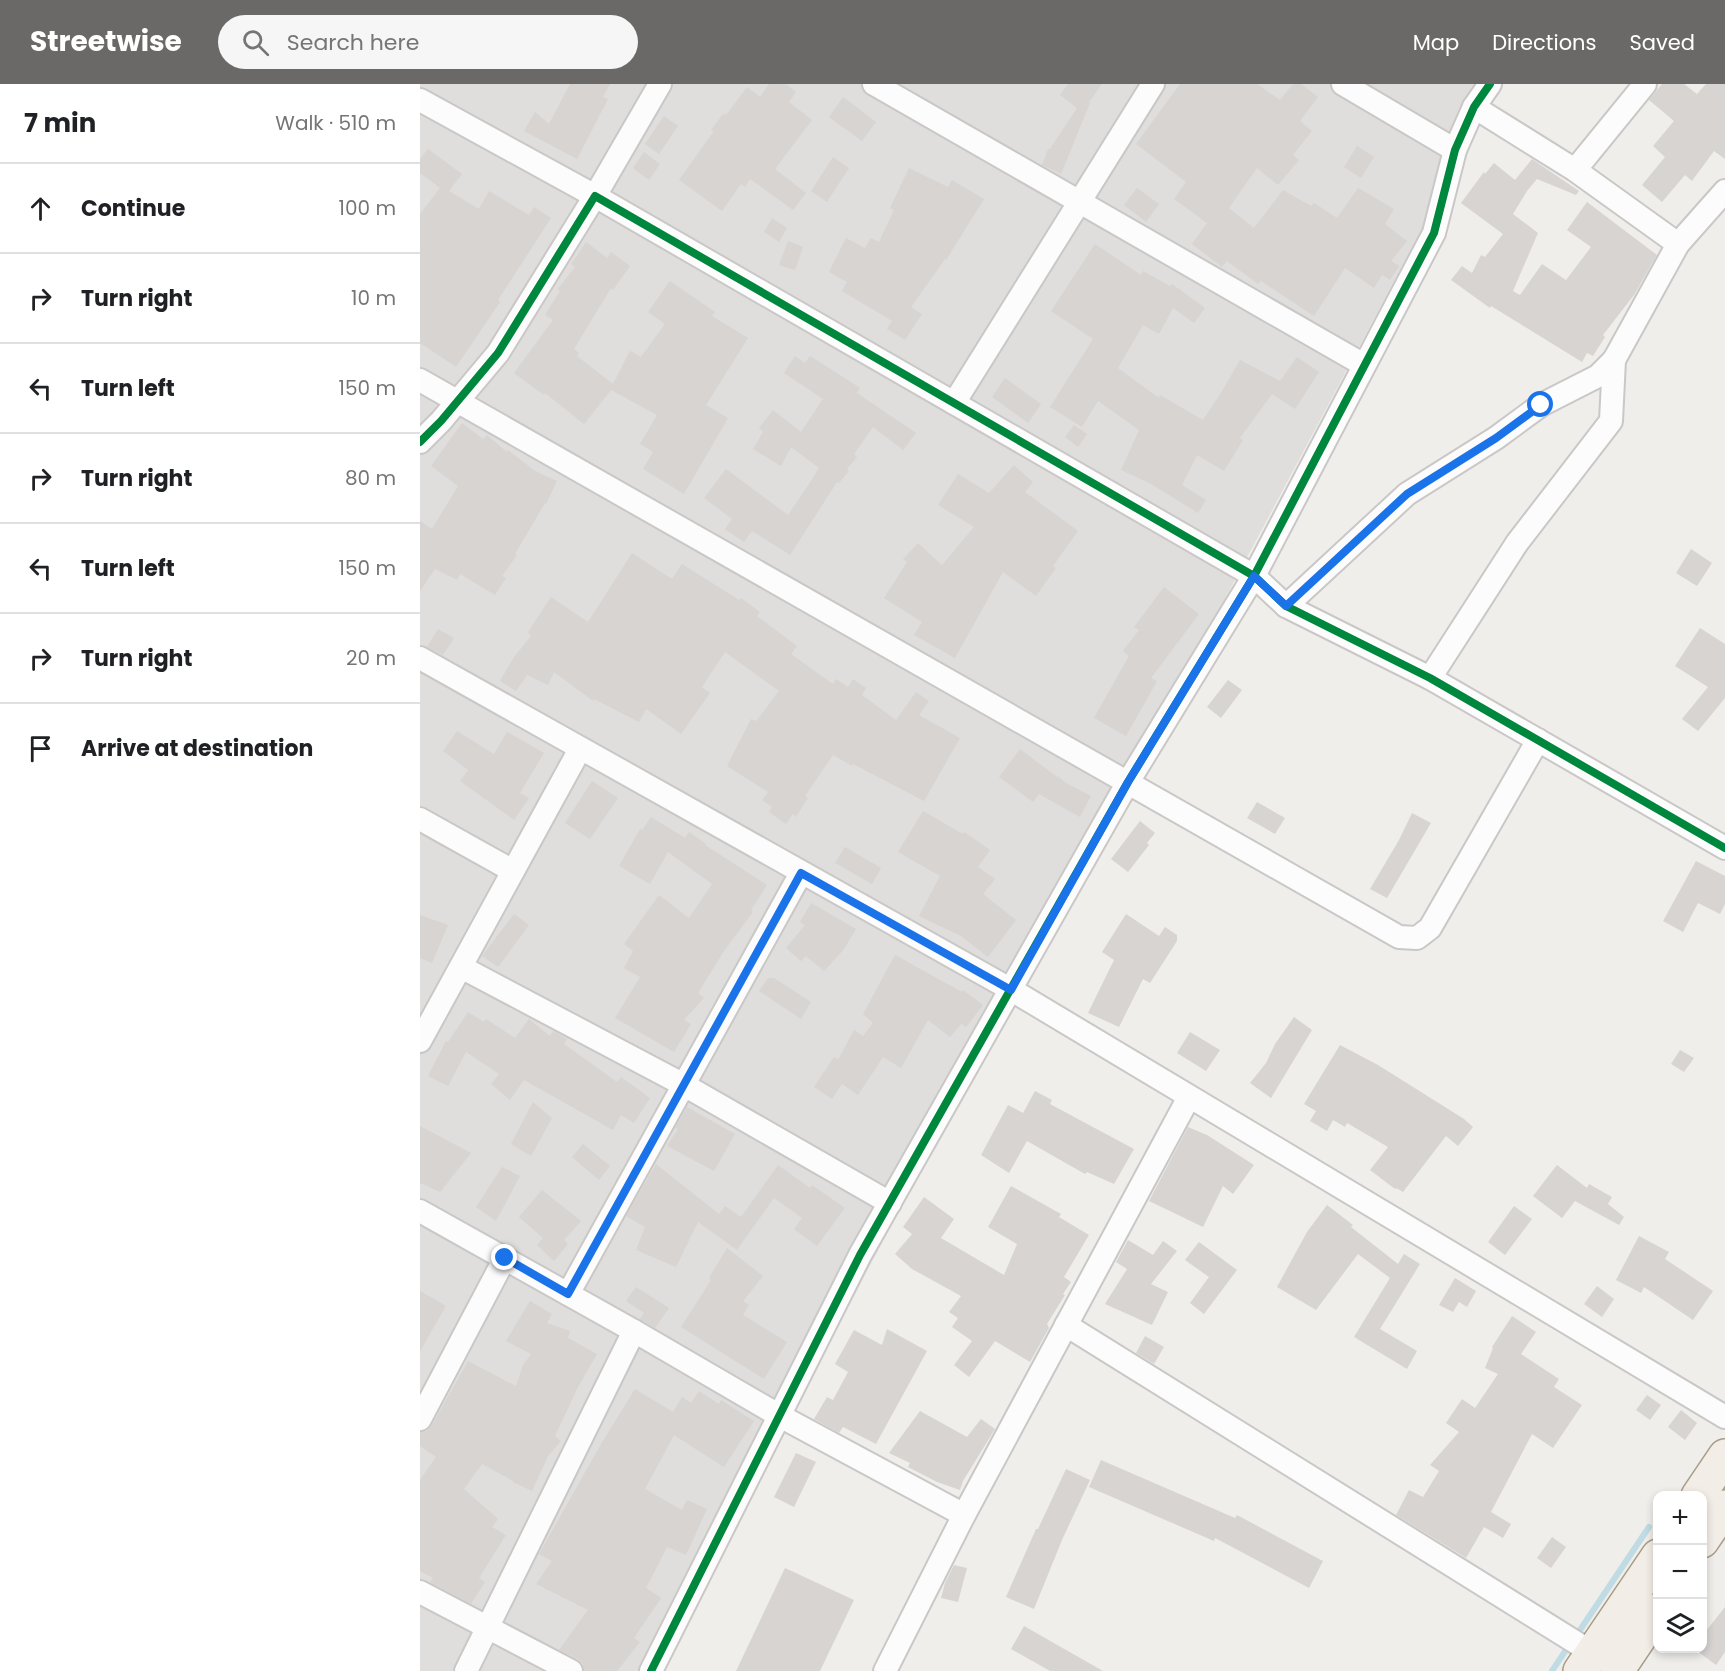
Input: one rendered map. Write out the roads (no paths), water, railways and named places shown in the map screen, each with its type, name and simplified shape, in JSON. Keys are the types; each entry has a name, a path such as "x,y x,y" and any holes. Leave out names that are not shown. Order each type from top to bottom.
{"main road":[{"path":"1701,1491 1725,1456"},
{"path":"1707,1534 1725,1507"},
{"path":"1592,1657 1653,1564"},
{"path":"1592,1657 1653,1614"}],"street":[{"path":"420,442 498,353 595,196 660,84"},
{"path":"874,84 1364,364"},
{"path":"954,403 1153,84"},
{"path":"1342,84 1455,150"},
{"path":"651,1671 861,1255 1128,782 1254,576 1434,233 1455,150 1474,107 1490,84"},
{"path":"1575,170 1645,84"},
{"path":"420,100 595,196 1254,576 1286,606 1430,678 1725,848"},
{"path":"1474,107 1575,170 1678,244"},
{"path":"1286,606 1407,494 1496,438 1541,405 1598,376 1614,360 1678,244 1725,190"},
{"path":"1430,678 1517,543 1611,421 1614,360"},
{"path":"420,380 1400,937 1417,939 1430,928 1538,740"},
{"path":"423,667 580,749 1011,990 1725,1417"},
{"path":"420,1041 580,749"},
{"path":"420,819 513,871"},
{"path":"568,1294 801,873"},
{"path":"460,966 684,1085 890,1203"},
{"path":"885,1671 964,1515 1190,1097"},
{"path":"420,1210 780,1416 964,1515"},
{"path":"420,1419 505,1258"},
{"path":"1066,1325 1592,1657"},
{"path":"466,1671 634,1331"},
{"path":"420,1592 571,1671"}],"waterway":[{"path":"1576,1636 1649,1527"},
{"path":"1552,1671 1570,1644"}]}
